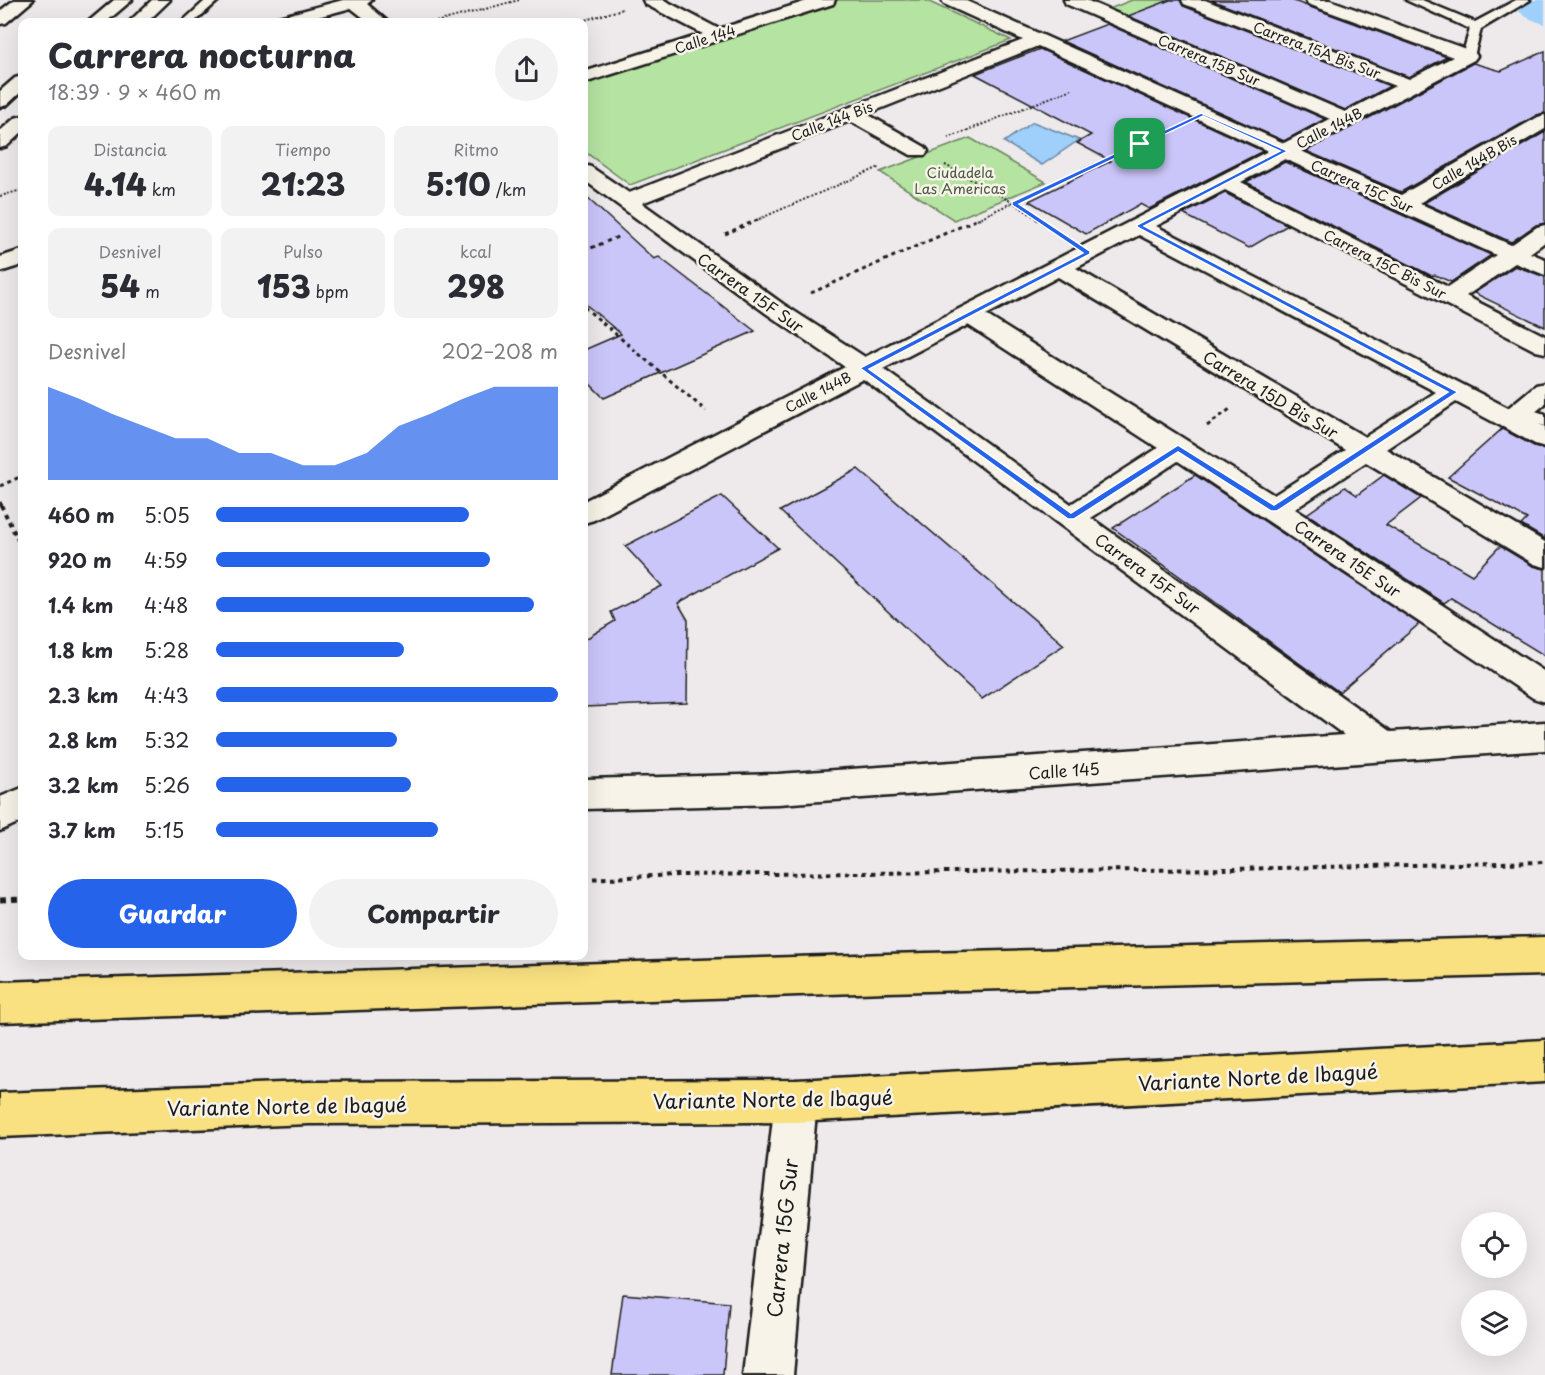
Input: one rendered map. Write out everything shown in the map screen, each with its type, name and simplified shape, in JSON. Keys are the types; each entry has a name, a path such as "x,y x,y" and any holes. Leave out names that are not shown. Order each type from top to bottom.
{"highway":[{"path":"0,1002 887,973 1545,956"},
{"name":"Variante Norte de Ibagué","path":"0,1115 309,1103 796,1101 1545,1061"}],"street":[{"path":"0,19 25,0"},
{"path":"101,18 124,0"},
{"path":"142,18 162,0"},
{"path":"651,0 718,35"},
{"name":"Calle 144","path":"588,77 827,0"},
{"name":"Carrera 15C Sur","path":"950,0 1545,268"},
{"name":"Carrera 15B Sur","path":"1072,0 1346,119"},
{"name":"Carrera 15A Bis Sur","path":"1190,0 1410,86"},
{"path":"1314,0 1468,56"},
{"path":"295,18 356,1 375,18"},
{"name":"Calle 144 Bis","path":"626,202 1038,39"},
{"name":"Calle 144B","path":"588,511 1468,56"},
{"path":"852,114 918,151"},
{"name":"Calle 144B Bis","path":"1402,204 1545,121"},
{"path":"0,142 18,126"},
{"path":"0,148 18,143"},
{"name":"Carrera 15F Sur","path":"588,174 775,309 864,368 1388,748"},
{"name":"Carrera 15C Bis Sur","path":"1225,182 1545,346"},
{"path":"1139,226 1454,392 1514,416 1545,438"},
{"path":"1449,297 1545,232"},
{"path":"0,265 18,258"},
{"name":"Carrera 15D Bis Sur","path":"1059,268 1545,556"},
{"name":"Carrera 15E Sur","path":"968,314 1274,509 1545,689"},
{"path":"1514,416 1545,391"},
{"path":"1274,509 1454,392"},
{"path":"1071,517 1178,448"},
{"name":"Calle 145","path":"588,794 777,789 1545,736"},
{"path":"0,815 18,805"},
{"path":"0,825 18,823"},
{"name":"Carrera 15G Sur","path":"768,1375 796,1101"}],"lane":[{"path":"193,18 213,0"},
{"path":"1412,0 1476,27"},
{"path":"1468,56 1476,27 1524,0"},
{"path":"1514,416 1545,420"}],"path":[{"path":"451,18 519,0"},
{"path":"588,19 651,0"},
{"path":"775,309 1014,203 1203,114"},
{"path":"918,151 1014,203 1088,253"},
{"path":"0,196 18,191"},
{"path":"588,310 734,435"},
{"path":"1178,448 1259,386"},
{"path":"0,486 18,478"},
{"path":"0,502 18,540"},
{"path":"588,879 677,875 1233,869 1545,862"},
{"path":"0,900 18,899"}],"green space":[{"path":"838,0 925,0 1011,40 630,185 588,154 588,83"},
{"path":"1132,0 1171,0 1218,18 1177,36 1109,9"},
{"name":"Ciudadela Las Americas","path":"970,138 1046,182 954,220 880,172"}],"water":[{"path":"1033,122 1079,140 1042,165 1004,142"}],"building":[{"path":"1170,0 1180,0 1183,6 1390,86 1345,110 1128,16"},
{"path":"1211,0 1291,0 1447,57 1409,77"},
{"path":"1107,24 1325,119 1284,141 1062,41"},
{"path":"1040,49 1263,151 1149,209 1140,204 1086,234 1029,201 1111,161 1077,143 1091,135 975,74"},
{"path":"1545,51 1545,113 1537,115 1401,192 1306,151 1473,63 1501,71"},
{"path":"1545,132 1545,223 1536,225 1511,242 1424,203"},
{"path":"1285,162 1491,255 1451,282 1435,275 1432,276 1246,182"},
{"path":"1225,193 1288,225 1249,248 1183,214"},
{"path":"588,199 654,259 659,257 755,331 604,398 588,382 588,348 621,334 588,306"},
{"path":"1515,266 1545,277 1545,327 1474,293"},
{"path":"1502,429 1534,446 1545,449 1545,539 1521,525 1527,519 1448,477"},
{"path":"858,469 1064,645 982,699 780,511"},
{"path":"1195,475 1419,624 1339,692 1113,528"},
{"path":"1384,475 1421,498 1386,525 1472,575 1500,546 1533,566 1545,569 1545,656 1451,598 1444,603 1307,514 1345,487 1357,495"},
{"path":"722,496 778,548 678,603 688,620 687,703 588,707 588,638 615,621 611,612 662,586 625,546"},
{"path":"623,1294 729,1303 723,1375 612,1375"}],"waterway":[{"path":"1530,0 1545,11"}],"route":[{"path":"1203,114 1285,151 1139,226 1454,392 1274,509 1178,448 1071,517 864,368 1088,253 1014,203 1140,144 1203,114"}]}
